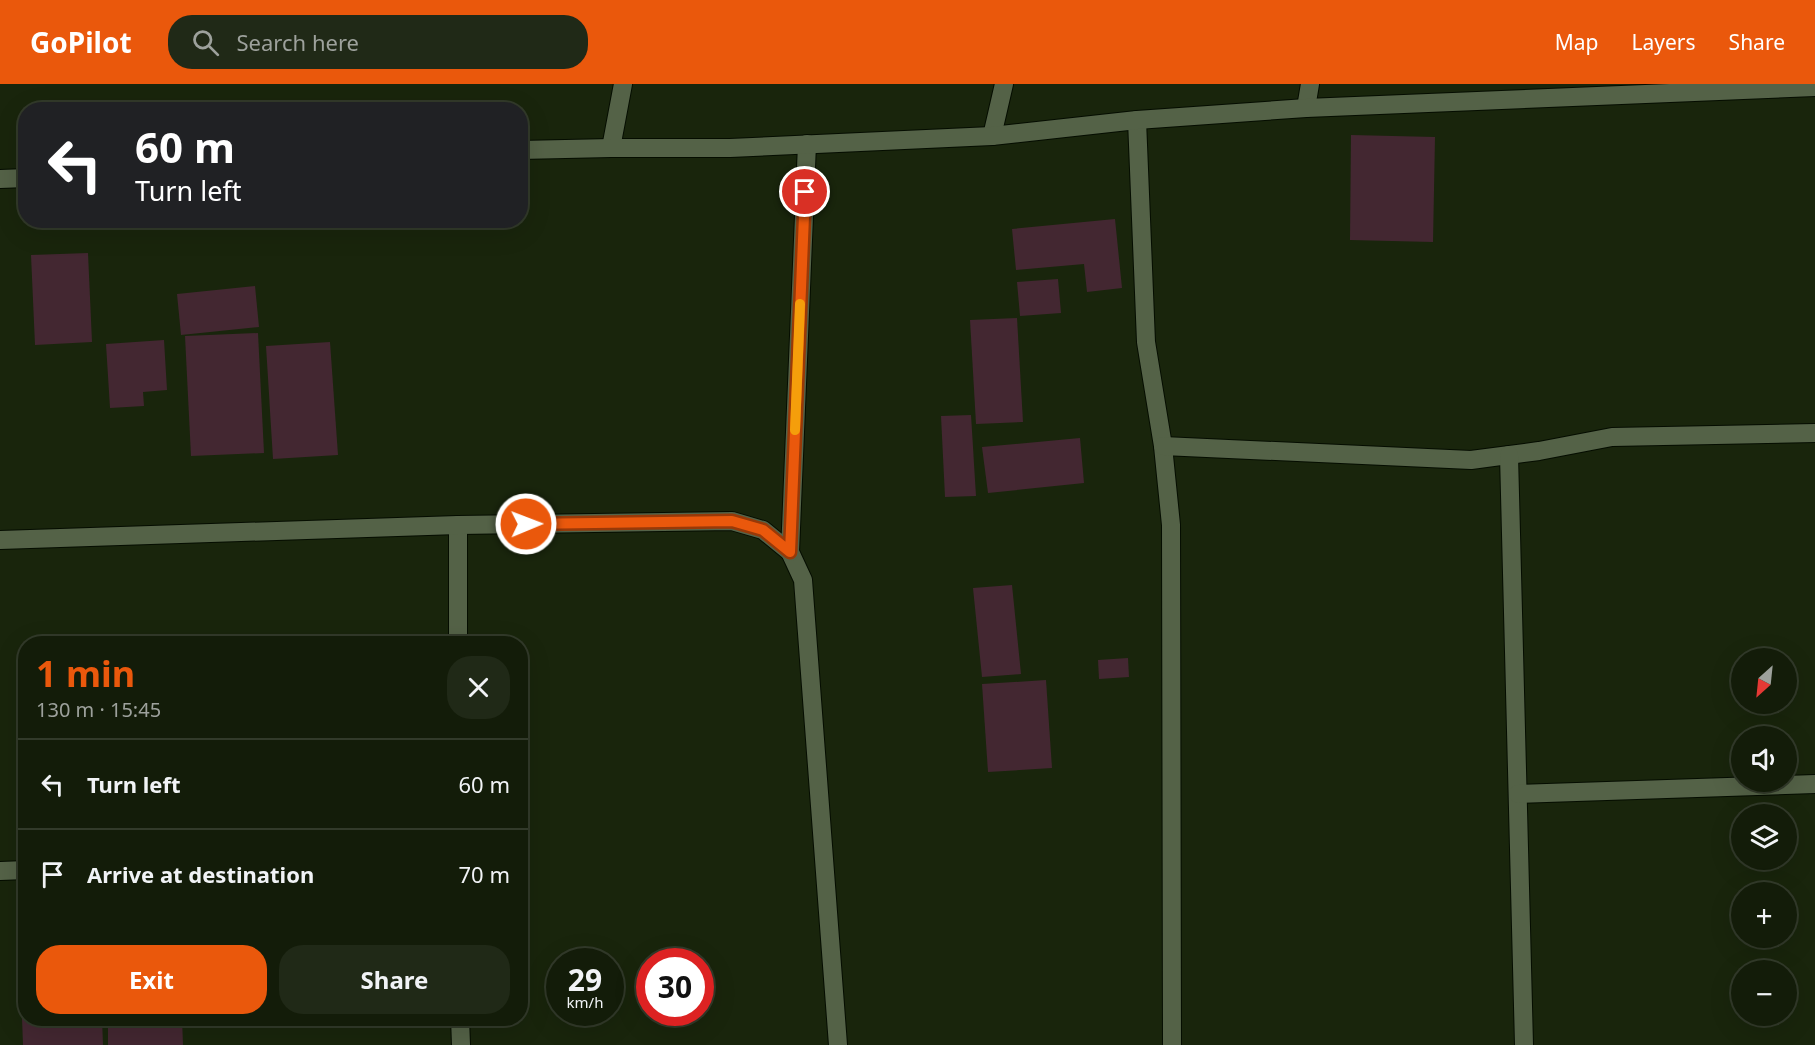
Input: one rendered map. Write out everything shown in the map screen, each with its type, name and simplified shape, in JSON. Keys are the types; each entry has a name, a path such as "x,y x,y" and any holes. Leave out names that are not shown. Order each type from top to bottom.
{"street":[{"path":"611,148 623,84"},
{"path":"992,136 1004,84"},
{"path":"1306,108 1310,84"},
{"path":"528,150 730,148 992,136 1137,120 1306,108 1815,87"},
{"path":"1137,120 1146,342 1163,446 1171,525 1172,1045"},
{"path":"790,552 807,144"},
{"path":"0,179 18,178"},
{"path":"1163,446 1471,460 1611,437 1815,433"},
{"path":"1509,455 1524,1045"},
{"path":"0,540 458,525 732,521 763,530 790,552 803,580 838,1045"},
{"path":"458,525 458,636"},
{"path":"1518,794 1815,784"},
{"path":"0,870 18,870"},
{"path":"460,1026 461,1045"}],"building":[{"path":"1351,135 1435,137 1433,242 1350,240"},
{"path":"1115,219 1122,288 1087,292 1084,264 1016,270 1012,229"},
{"path":"88,253 92,342 35,345 31,255"},
{"path":"1058,279 1061,313 1020,316 1017,282"},
{"path":"255,286 259,327 181,335 177,294"},
{"path":"1017,318 1023,422 976,424 970,320"},
{"path":"258,333 264,453 191,456 185,336"},
{"path":"164,340 167,390 143,392 144,406 110,408 106,344"},
{"path":"330,342 338,455 273,459 266,346"},
{"path":"971,415 976,496 945,497 941,416"},
{"path":"1080,438 1084,483 988,493 982,447"},
{"path":"1012,585 1021,674 982,677 973,588"},
{"path":"1128,658 1129,677 1099,679 1098,660"},
{"path":"1046,680 1052,768 988,772 982,684"},
{"path":"22,1026 102,1026 103,1045 23,1045"},
{"path":"108,1026 182,1026 183,1045 108,1045"}],"slow traffic":[{"path":"795,430 800,304"}],"route":[{"path":"526,524 732,521 763,530 790,552 805,192"}]}
